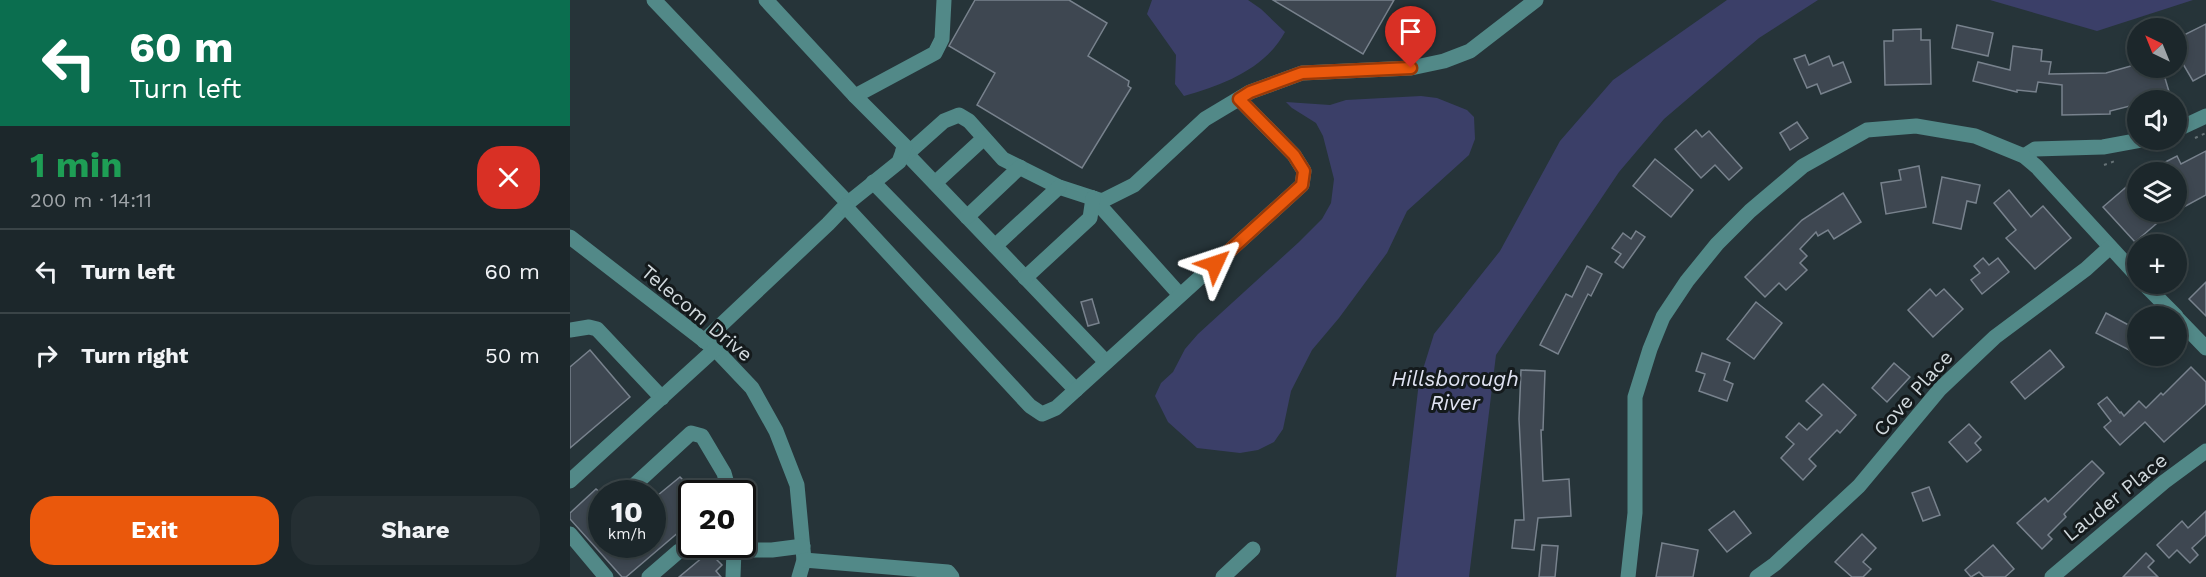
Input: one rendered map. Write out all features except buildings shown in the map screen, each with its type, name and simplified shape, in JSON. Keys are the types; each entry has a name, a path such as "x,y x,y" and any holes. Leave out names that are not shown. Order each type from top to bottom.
{"street":[{"path":"654,0 846,204 1030,406 1042,414 1056,408 1302,185 1304,171 1294,155 1239,99"},
{"path":"766,0 905,146 905,152 1106,362"},
{"path":"855,96 934,53 942,39 944,0"},
{"path":"570,481 662,398 846,204 899,162 905,152 944,121 959,115 969,121 1003,159 1059,187 1102,201 1134,185 1205,120 1250,92 1302,73 1411,68 1444,61 1470,51 1536,0"},
{"path":"2187,130 2206,116"},
{"path":"1628,577 1635,513 1635,397 1650,349 1664,317 1687,281 1717,244 1750,211 1803,166 1868,130 1916,126 1975,136 2024,156 2037,167 2127,266"},
{"path":"935,183 984,138"},
{"path":"2024,156 2035,149 2127,146"},
{"path":"967,217 1020,167"},
{"path":"873,182 1076,390"},
{"path":"995,246 1059,187"},
{"path":"1026,278 1090,218 1093,198"},
{"path":"1093,198 1180,296"},
{"name":"Telecom Drive","path":"570,237 710,345 752,388 776,430 797,485 803,553 800,577"},
{"name":"Cove Place","path":"1757,577 1775,564 1859,486 1940,390 1995,338 2086,269 2109,248"},
{"path":"2154,294 2165,306"},
{"path":"570,330 589,327 597,329 662,398"},
{"path":"2187,328 2206,348"},
{"path":"640,480 691,433 702,436 726,480"},
{"name":"Lauder Place","path":"2052,577 2164,482 2206,451"},
{"path":"570,534 606,577"},
{"path":"756,549 803,553 914,573 948,572 952,577"},
{"path":"1223,577 1253,549"},
{"path":"649,577 678,551"},
{"path":"733,577 734,558"}],"path":[{"path":"2191,139 2206,133"},
{"path":"2104,165 2124,157"}],"water":[{"path":"1152,0 1248,0 1285,32 1277,45 1255,66 1228,81 1184,96 1175,84 1176,55 1147,14"},
{"name":"Hillsborough River","path":"1727,0 1818,0 1759,38 1664,119 1619,172 1496,355 1469,577 1396,577 1419,382 1434,334 1500,251 1560,141 1613,80"},
{"path":"1990,0 2193,0 2137,18 2127,18 2127,21 2097,31"},
{"path":"1421,96 1437,98 1467,110 1474,117 1475,139 1469,155 1407,211 1387,253 1312,350 1291,391 1283,429 1274,442 1258,450 1240,453 1197,448 1168,422 1155,396 1161,383 1173,372 1185,349 1198,334 1299,242 1322,219 1331,203 1334,179 1323,136 1316,123 1286,102 1330,105 1346,100"}],"route":[{"path":"1215,264 1302,185 1304,171 1294,155 1239,99 1250,92 1302,73 1411,68"}]}
